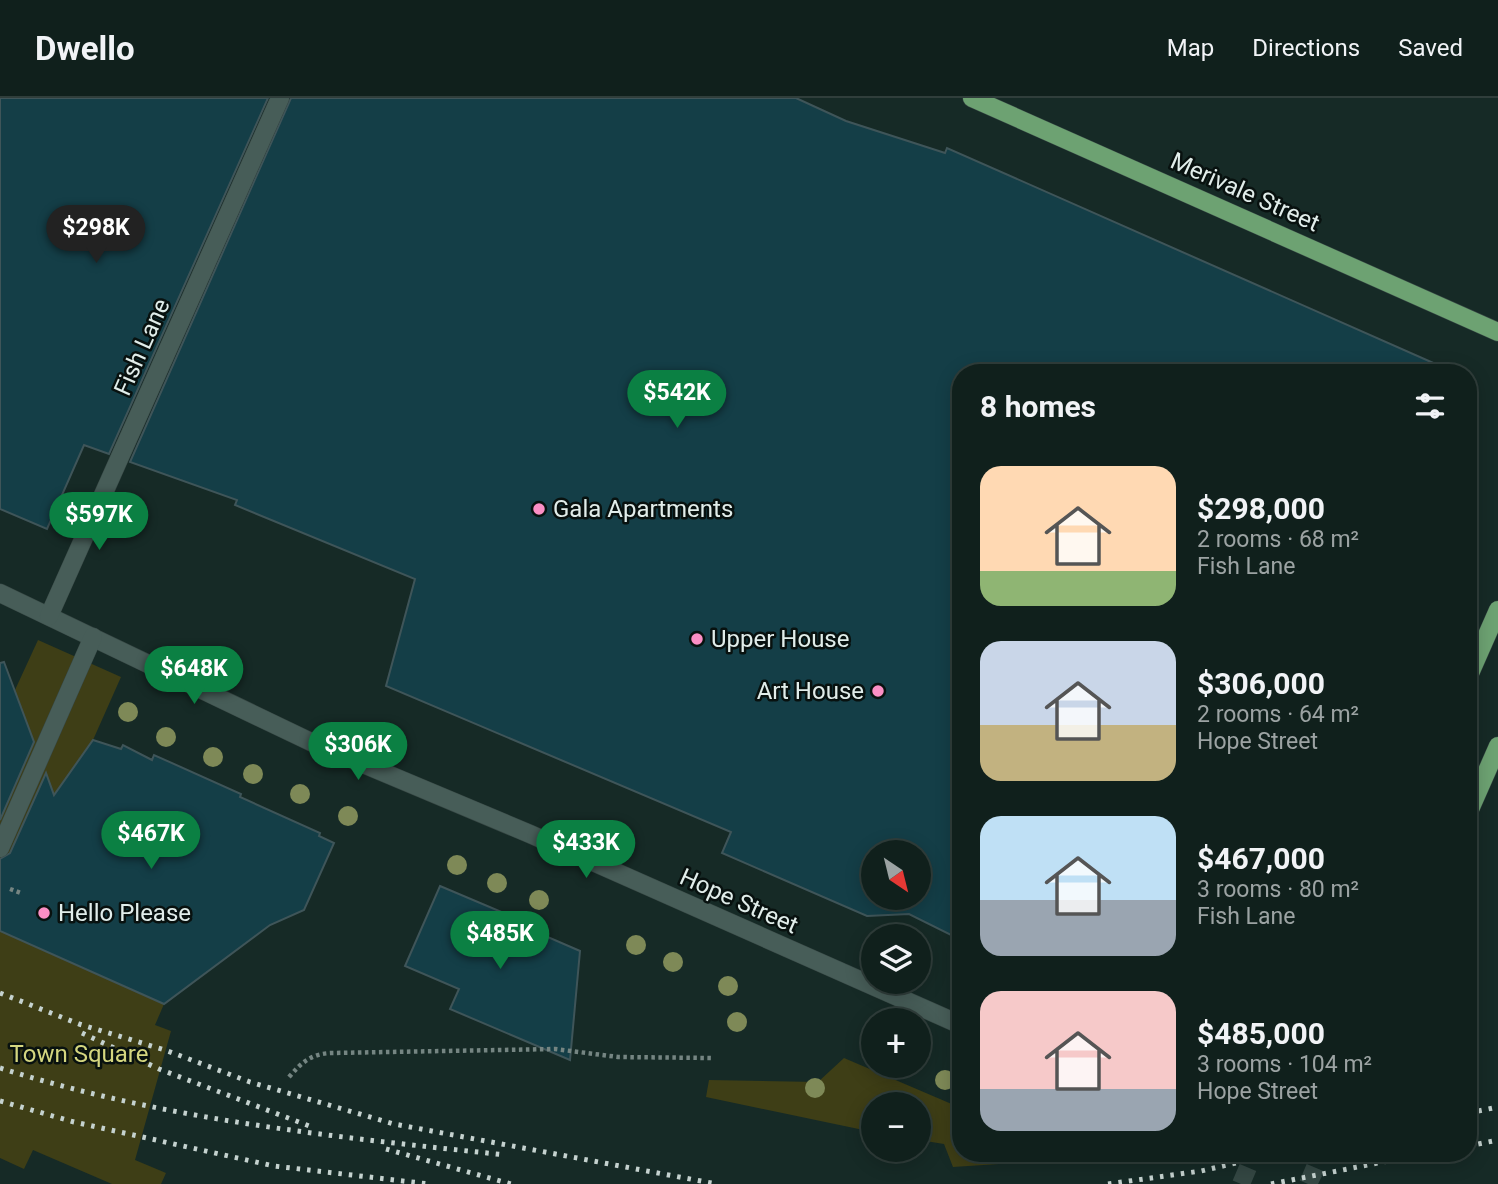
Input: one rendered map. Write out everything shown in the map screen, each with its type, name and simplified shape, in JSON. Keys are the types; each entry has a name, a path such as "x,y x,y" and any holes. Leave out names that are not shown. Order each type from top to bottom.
{"main road":[{"name":"Merivale Street","path":"972,98 1498,332"},
{"path":"1477,658 1498,610"},
{"path":"1477,794 1498,746"}],"street":[{"name":"Fish Lane","path":"49,616 280,98"},
{"name":"Hope Street","path":"0,593 311,741 530,834 952,1021"},
{"path":"0,848 93,637"}],"path":[{"path":"10,888 20,893"},
{"path":"289,1077 305,1059 331,1052 555,1049 618,1057 712,1058"}],"green space":[{"name":"Town Square","path":"38,640 121,677 93,740 77,763 8,934 164,1004 155,1025 171,1031 135,1160 166,1173 161,1184 112,1184 33,1150 24,1169 0,1158 0,770 24,716 15,690"},
{"path":"844,1058 861,1065 861,1078 891,1078 924,1092 861,1092 861,1129 706,1097 709,1080 818,1082"},
{"path":"931,1095 952,1104 952,1162 1029,1162 953,1167 944,1144 931,1142"}],"building":[{"path":"0,98 268,98 109,454 84,445 47,529 0,509"},
{"path":"291,98 796,98 846,121 945,153 947,148 1436,364 952,364 952,936 909,914 867,916 722,853 731,832 386,686 415,579 235,505 237,500 130,462"},
{"path":"4,662 34,742 0,820 0,663"},
{"path":"93,740 121,749 123,745 152,760 154,755 241,794 240,797 320,833 319,836 334,843 304,910 270,925 164,1004 0,931 0,859 10,853 46,773 54,795"},
{"path":"440,886 537,927 536,932 580,951 570,1060 450,1009 459,989 405,966"}],"tunnel":[{"path":"1241,1184 1250,1162"},
{"path":"1308,1184 1317,1162"},
{"path":"1310,1180 1318,1184"}],"railway":[{"path":"0,993 79,1024 165,1050 250,1082 394,1124 717,1184"},
{"path":"82,1033 159,1069 312,1127"},
{"path":"0,1068 62,1086 188,1114 314,1133 506,1155"},
{"path":"0,1101 74,1122 274,1166 429,1184"},
{"path":"1477,1111 1498,1107"},
{"path":"1477,1144 1498,1140"},
{"path":"386,1149 511,1184"},
{"path":"1108,1184 1201,1171 1240,1162"},
{"path":"1271,1184 1383,1162"}],"place":[{"name":"Gala Apartments","path":"539,509"},
{"name":"Upper House","path":"697,639"},
{"name":"Art House","path":"878,691"},
{"name":"Hello Please","path":"44,913"}]}
